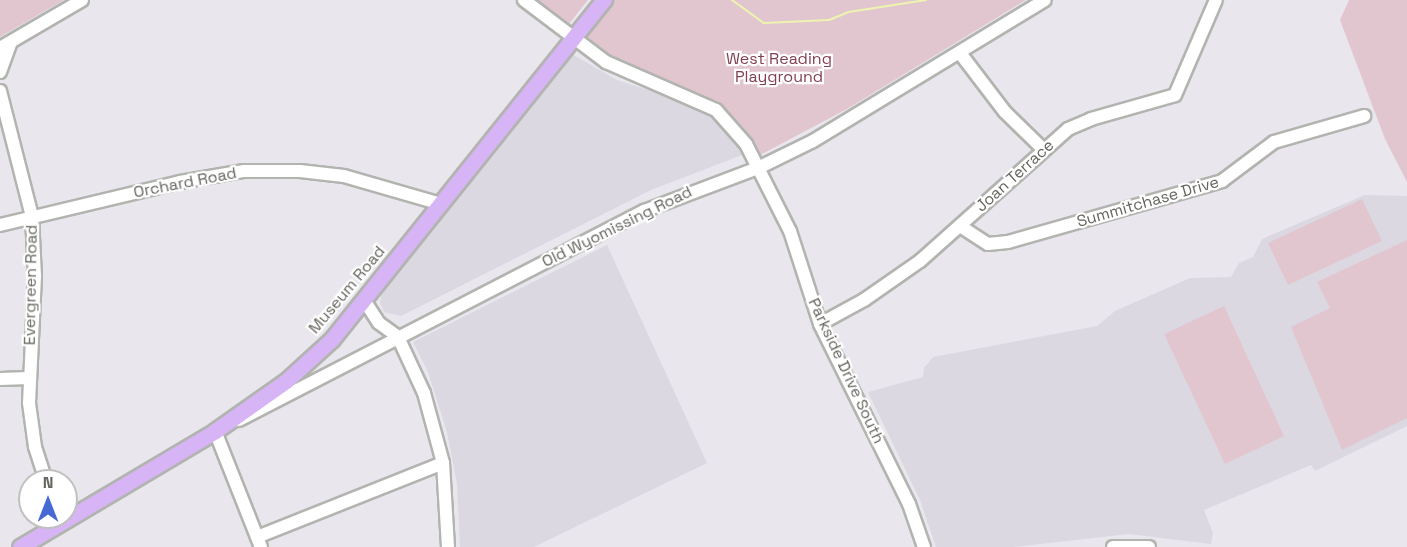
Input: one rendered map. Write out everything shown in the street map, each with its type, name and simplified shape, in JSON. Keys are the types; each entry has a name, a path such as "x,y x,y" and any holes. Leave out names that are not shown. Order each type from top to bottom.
{"main road":[{"name":"Museum Road","path":"78,509 215,431 286,381 332,339 604,0"},
{"name":"Museum Road","path":"20,547 47,529"}],"street":[{"path":"0,72 5,46 82,0"},
{"name":"Parkside Drive South","path":"524,0 572,38 624,72 695,97 716,110 746,144 797,247 820,324 909,504 924,547"},
{"name":"Old Wyomissing Road","path":"215,431 672,198 758,168 858,117 1045,0"},
{"name":"Joan Terrace","path":"820,324 889,284 960,226 1044,150 1084,121 1175,95 1216,0"},
{"path":"960,54 1005,112 1044,150"},
{"name":"Evergreen Road","path":"0,91 32,217 34,276 29,378 32,434 42,469"},
{"name":"Summitchase Drive","path":"960,226 988,244 1008,242 1222,181 1274,142 1364,116"},
{"name":"Orchard Road","path":"0,225 202,177 273,170 354,178 441,204"},
{"path":"364,300 379,323 398,338 424,393 443,463 448,547"},
{"path":"0,379 29,378"},
{"path":"215,431 259,542 443,463"},
{"path":"1113,547 1147,547"}],"shaded area":[{"path":"572,54 617,80 692,104 707,113 728,133 742,155 651,190 401,316 384,312 380,303 382,291"},
{"path":"1365,195 1407,196 1407,426 1315,471 1311,465 1204,510 1213,533 1211,544 1129,534 1014,547 936,547 920,500 868,392 923,377 924,368 933,357 1097,326 1115,311 1190,278 1231,277 1239,263 1253,257 1262,239"},
{"path":"607,245 707,463 534,547 460,547 457,484 447,432 428,372 413,342"}],"green space":[{"path":"0,0 64,0 0,37"},
{"path":"538,0 588,0 568,25"},
{"name":"West Reading Playground","path":"613,0 1026,0 847,109 758,156 737,122 717,104 695,92 622,69 583,37"},
{"path":"1349,0 1407,0 1407,182 1385,139 1340,20"},
{"path":"1362,199 1382,241 1288,285 1268,243"},
{"path":"1407,240 1407,418 1342,450 1291,327 1330,308 1317,282"},
{"path":"1224,306 1284,436 1225,464 1164,334"}],"waterway":[{"path":"732,0 764,23 829,20 849,12 926,0"}]}
